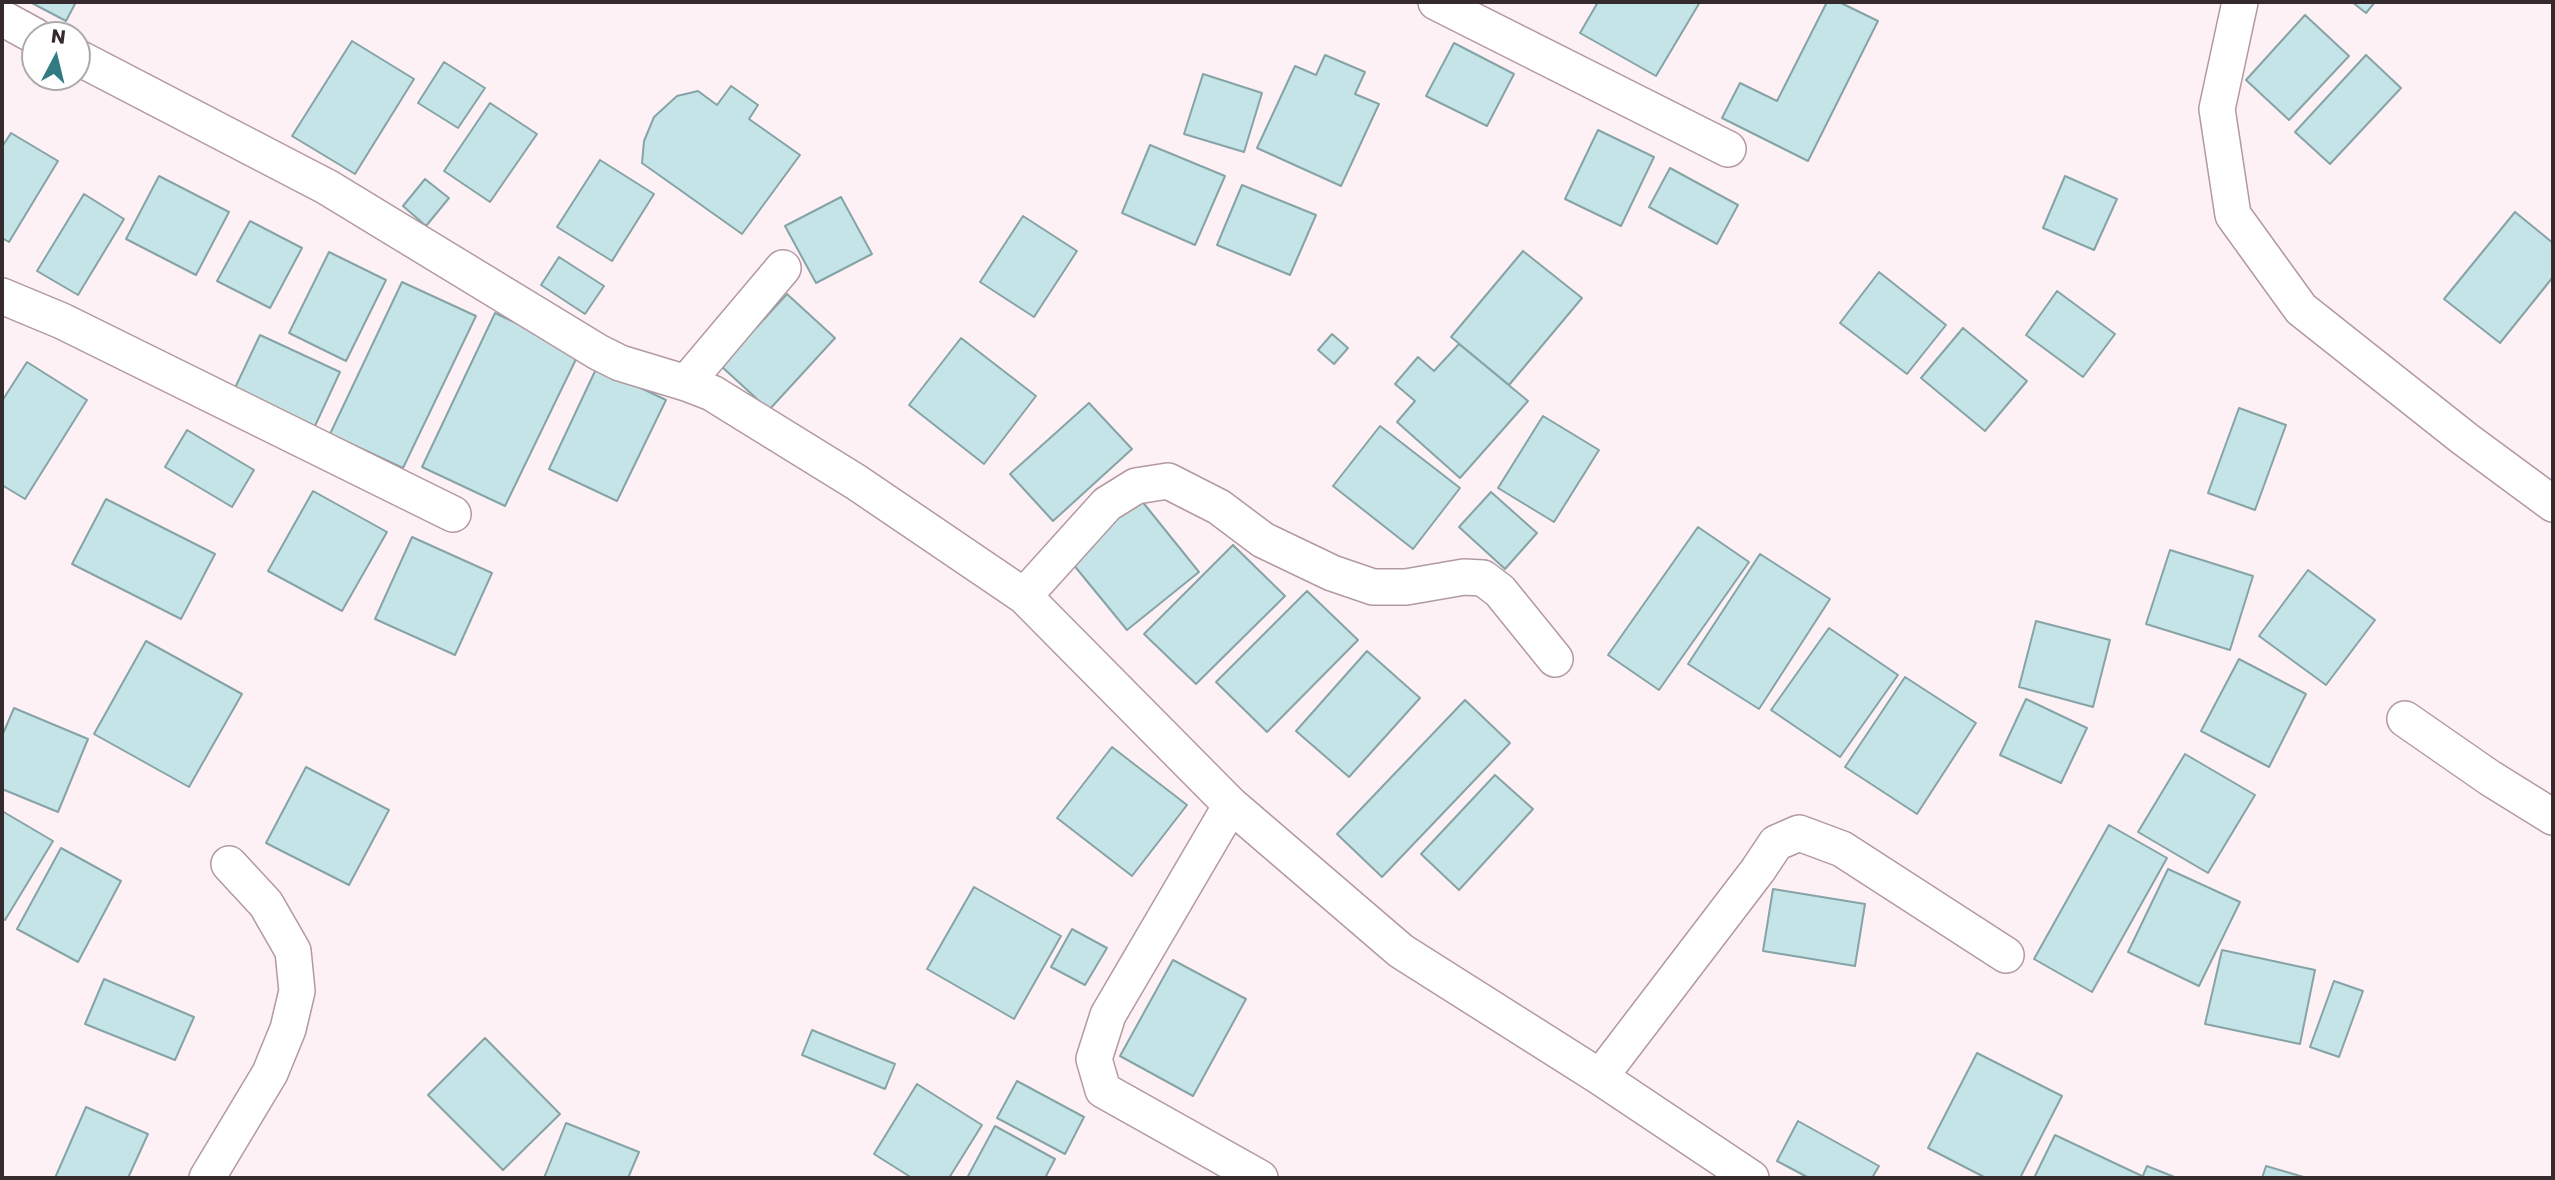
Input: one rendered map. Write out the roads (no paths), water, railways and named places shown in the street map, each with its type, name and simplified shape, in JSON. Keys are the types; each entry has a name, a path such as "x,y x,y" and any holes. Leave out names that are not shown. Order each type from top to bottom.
{"street":[{"path":"1436,2 1728,149"},
{"path":"2240,2 2217,109 2233,215 2301,309 2465,439 2553,504"},
{"path":"2,18 21,28"},
{"path":"91,64 327,187 597,352 620,363 712,393 856,482 1024,596 1231,805 1401,951 1600,1077 1751,1178"},
{"path":"686,383 783,268"},
{"path":"2,296 62,321 453,514"},
{"path":"1024,596 1107,503 1136,486 1168,481 1219,507 1263,540 1332,573 1373,587 1406,587 1464,577 1483,578 1500,591 1555,659"},
{"path":"2405,719 2490,778 2553,817"},
{"path":"1231,805 1108,1015 1094,1059 1103,1090 1260,1178"},
{"path":"1600,1077 1776,843 1799,833 1842,849 2006,955"},
{"path":"207,1178 270,1073 288,1029 297,991 293,951 266,904 229,864"}]}
